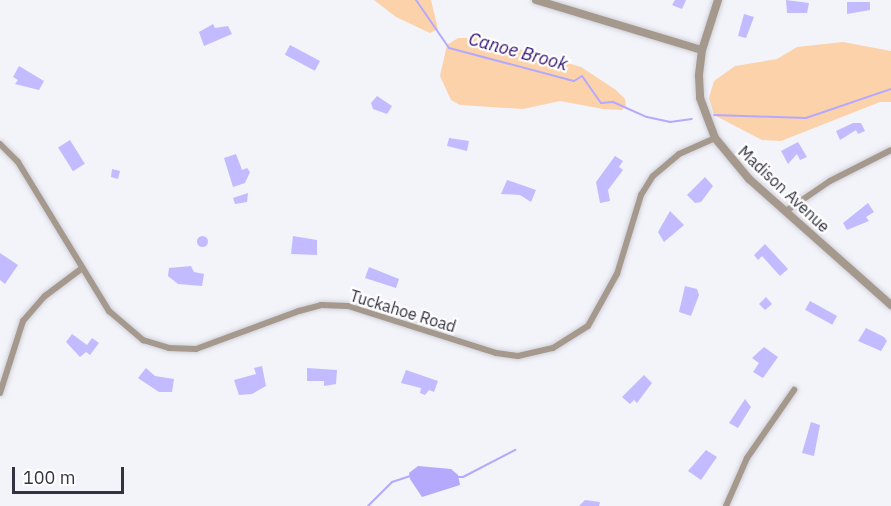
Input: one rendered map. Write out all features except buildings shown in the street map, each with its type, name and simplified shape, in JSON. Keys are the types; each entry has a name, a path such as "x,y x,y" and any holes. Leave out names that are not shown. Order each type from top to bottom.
{"street":[{"path":"536,0 702,50"},
{"name":"Madison Avenue","path":"718,0 702,50 700,98 715,138 736,166 891,306"},
{"name":"Tuckahoe Road","path":"0,144 18,162 81,269 109,311 127,329 143,340 169,348 195,349 215,344 299,311 321,305 348,306 496,353 534,354 574,339 588,327 617,274 641,195 653,176 679,154 715,138"},
{"path":"786,212 831,181 891,150"},
{"path":"0,393 23,321 45,296 81,269"},
{"path":"726,506 747,458 794,390"}],"shaded area":[{"path":"374,0 431,0 438,29 430,33 396,17"},
{"path":"458,38 482,38 581,67 616,90 625,99 626,106 622,110 603,109 560,101 523,109 460,105 451,100 440,76 447,45"},
{"path":"843,42 891,51 891,102 880,102 781,141 762,140 714,115 709,98 714,81 735,66 777,59 797,47"},
{"path":"418,466 451,469 458,475 460,485 422,497 410,479 409,473"}],"waterway":[{"name":"Canoe Brook","path":"416,0 449,48 574,81 582,76 601,103 613,102 647,117 670,122 692,119"},
{"name":"Canoe Brook","path":"714,115 806,118 891,89"},
{"path":"456,477 463,477 515,450"},
{"path":"368,506 392,482 411,476"}]}
